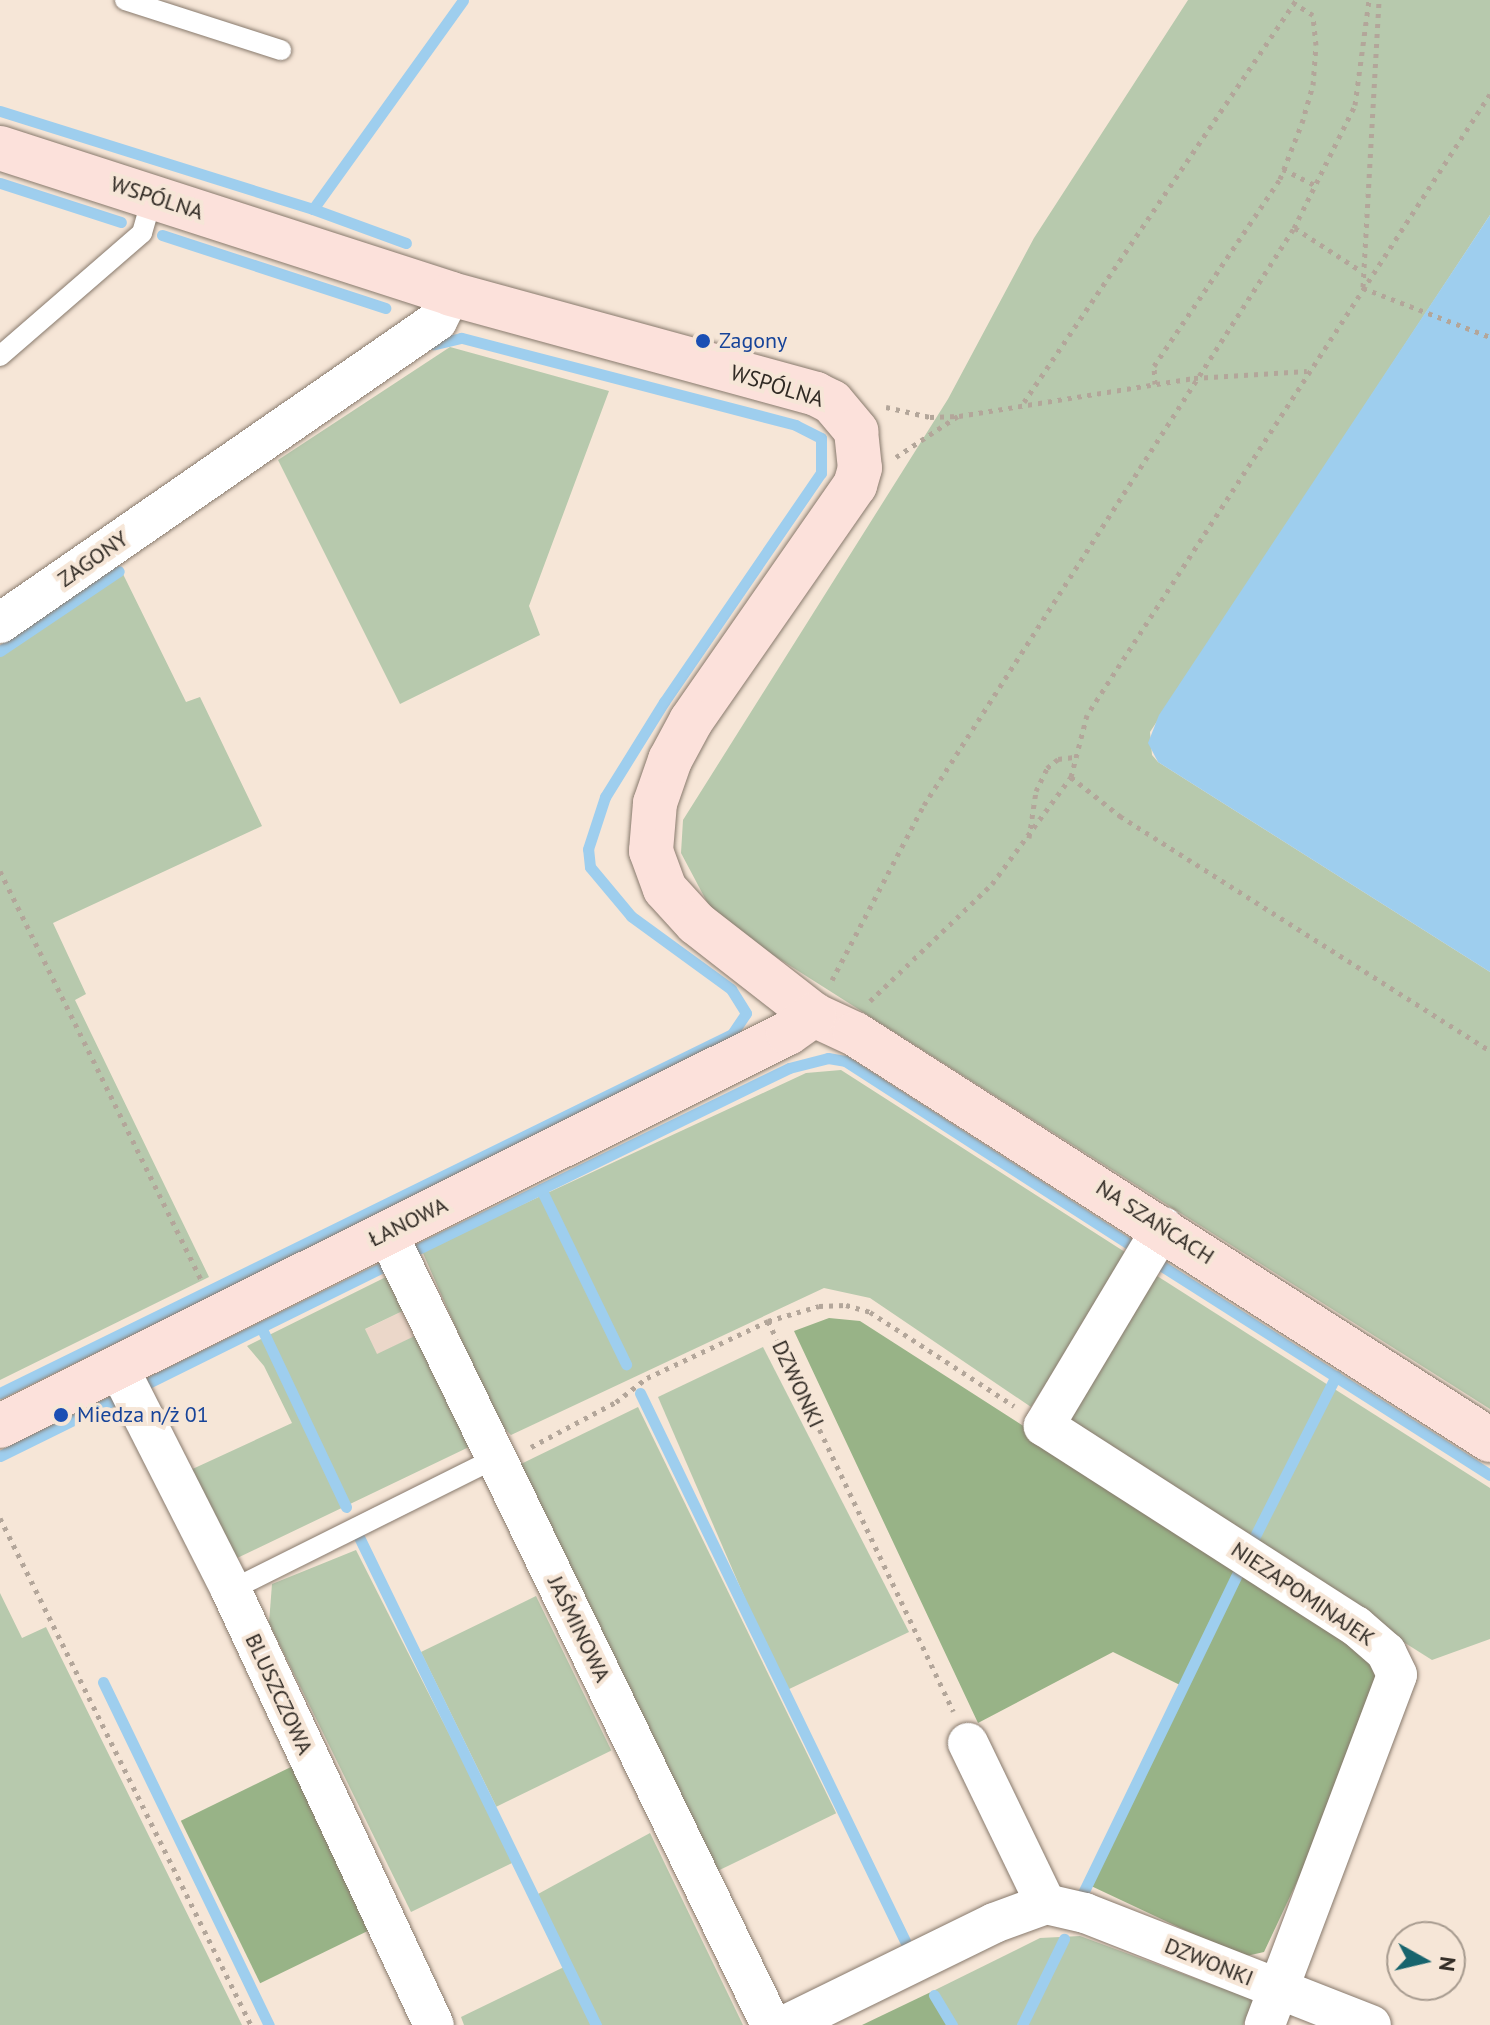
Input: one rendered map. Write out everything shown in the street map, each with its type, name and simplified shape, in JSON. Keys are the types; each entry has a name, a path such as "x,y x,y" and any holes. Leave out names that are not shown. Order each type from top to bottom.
{"street":[{"name":"WSPÓLNA","path":"0,148 451,294 816,394 839,409 856,431 860,468 849,497 691,721 670,760 652,832 658,874 679,907 814,1015"},
{"name":"ZAGONY","path":"0,623 437,321 451,294"},
{"name":"NA SZAŃCACH","path":"814,1015 855,1034 1163,1227 1490,1440"},
{"name":"ŁANOWA","path":"0,1426 788,1033 814,1015"},
{"path":"1044,1426 1163,1227"},
{"name":"JAŚMINOWA","path":"387,1233 771,2025"},
{"name":"BLUSZCZOWA","path":"118,1367 231,1590 434,2025"},
{"name":"NIEZAPOMINAJEK","path":"1044,1426 1356,1626 1386,1652 1397,1675 1272,2007"},
{"path":"786,2025 994,1923 1046,1904 968,1743"},
{"name":"DZWONKI","path":"1046,1904 1085,1913 1272,2007 1371,2025"}],"lane":[{"path":"125,0 281,50"},
{"path":"0,356 142,233 152,197"},
{"path":"231,1590 496,1458"}],"path":[{"path":"814,1015 924,805 1194,378 1294,228 1355,105 1369,0"},
{"path":"1363,288 1361,271 1379,0"},
{"path":"1023,403 1295,1 1313,15 1316,45 1313,85 1283,169 1154,366 1155,384"},
{"path":"855,1034 873,995 992,884 1029,839 1071,777 1087,715 1308,370 1490,94"},
{"path":"1283,169 1315,185"},
{"path":"1294,228 1361,271"},
{"path":"1363,288 1490,337"},
{"path":"877,405 930,417 959,416 1023,403 1194,378 1308,370"},
{"path":"849,497 911,444 959,416"},
{"path":"1029,839 1036,791 1047,768 1058,759 1074,757"},
{"path":"1071,777 1120,816 1490,1051"},
{"path":"0,871 201,1278"},
{"path":"768,1321 819,1306 846,1305 870,1312 1044,1426"},
{"name":"DZWONKI","path":"496,1458 537,1445 616,1402 647,1378 768,1321 968,1743"},
{"path":"0,1518 251,2025"}],"shaded area":[{"path":"411,1307 423,1332 377,1355 364,1330"}],"green space":[{"path":"1188,0 1490,0 1490,215 1150,732 1152,755 1158,762 1490,972 1490,1409 716,919 681,853 683,820 948,399 1034,238"},
{"path":"450,347 609,391 529,606 540,635 400,704 278,460"},
{"path":"122,572 186,702 200,697 262,826 53,923 86,994 75,1000 209,1277 0,1380 0,657"},
{"path":"841,1070 1128,1254 1031,1407 870,1298 824,1288 511,1435 497,1421 422,1251 806,1073"},
{"path":"392,1274 411,1307 365,1329 377,1354 423,1332 469,1447 231,1561 186,1472 292,1423 264,1366 247,1346"},
{"path":"1154,1274 1490,1488 1490,1639 1432,1660 1063,1427"},
{"path":"829,1318 860,1321 1367,1647 1377,1683 1369,1728 1264,1952 1242,1957 1089,1885 1184,1687 1113,1652 978,1723 794,1331"},
{"path":"763,1347 909,1632 785,1691 658,1397"},
{"path":"638,1407 836,1813 714,1873 516,1467"},
{"path":"356,1550 514,1862 411,1912 269,1623 272,1584"},
{"path":"0,1593 22,1638 46,1627 242,2025 0,2025"},
{"path":"536,1596 611,1751 496,1807 421,1652"},
{"path":"295,1765 374,1928 260,1983 181,1821"},
{"path":"650,1833 743,2025 601,2025 538,1894"},
{"path":"1080,1936 1254,2000 1243,2025 952,2025 933,1991 1040,1938"},
{"path":"564,1967 592,2025 464,2025 461,2017"},
{"path":"933,1991 952,2025 862,2025"}],"water":[{"path":"1490,215 1490,972 1158,762 1148,743 1159,715"}],"waterway":[{"path":"0,111 313,209 463,0"},
{"path":"0,183 121,222"},
{"path":"313,209 406,243"},
{"path":"162,235 385,308"},
{"path":"0,1393 732,1034 746,1013 731,989 631,916 590,867 588,849 605,797 664,702 821,473 821,438 796,425 461,338 434,344"},
{"path":"0,651 119,571"},
{"path":"418,1249 789,1068 828,1058 845,1061 1130,1245"},
{"path":"541,1189 626,1364"},
{"path":"1162,1266 1490,1475"},
{"path":"140,1387 381,1268"},
{"path":"261,1327 346,1507"},
{"path":"1252,1542 1336,1376"},
{"path":"640,1393 905,1941"},
{"path":"0,1456 112,1401"},
{"path":"359,1537 596,2025"},
{"path":"1083,1893 1238,1572"},
{"path":"103,1682 269,2025"},
{"path":"1022,2025 1064,1939"},
{"path":"934,1995 952,2025"}],"place":[{"name":"Zagony","path":"703,341"},
{"name":"Miedza n/ż 01","path":"61,1415"}]}
